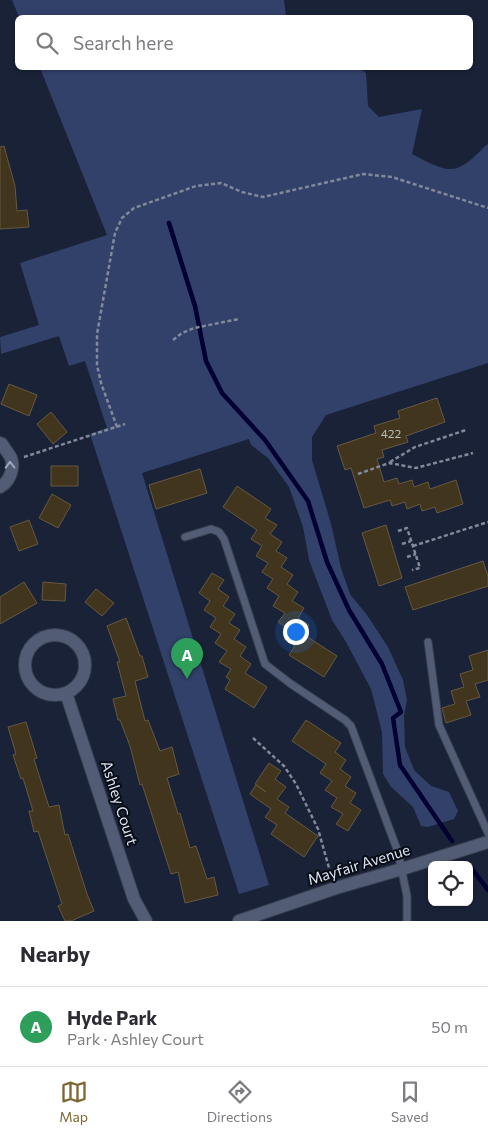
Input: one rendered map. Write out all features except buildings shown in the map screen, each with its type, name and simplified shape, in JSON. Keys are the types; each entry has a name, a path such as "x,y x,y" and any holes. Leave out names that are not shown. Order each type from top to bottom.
{"street":[{"path":"0,443 12,462 10,476 0,487"},
{"path":"52,635 63,636 73,640 82,651 85,660 84,673 80,682 66,693 48,694 39,690 31,683 26,670 26,659 34,644 42,638 52,635"},
{"name":"Ashley Court","path":"66,693 134,898 146,921"},
{"name":"Mayfair Avenue","path":"239,921 336,888 488,842"}],"lane":[{"path":"185,537 211,529 219,532 224,539 265,664 351,726 398,852 407,896 407,921"},
{"path":"428,642 439,725 488,833"}],"path":[{"path":"117,427 96,364 98,334 115,233 122,218 134,208 196,186 221,184 263,197 363,174 392,177 488,208"},
{"path":"173,340 182,333 194,328 239,319"},
{"path":"11,458 26,457 125,424"},
{"path":"358,474 389,463 415,447 466,430"},
{"path":"389,463 416,468 473,453"},
{"path":"413,546 488,522"},
{"path":"398,531 407,528 420,568 412,570"},
{"path":"402,544 411,541"},
{"path":"406,557 416,554"},
{"path":"253,738 284,766 296,784 318,829 336,888"}],"shaded area":[{"path":"12,0 284,0 286,15 18,15"},
{"path":"41,70 362,70 366,73 368,106 379,117 422,109 412,154 441,168 450,169 460,167 470,161 488,144 488,363 326,415 312,437 312,460 331,524 341,568 350,594 367,615 388,647 403,680 407,700 404,716 405,747 414,770 431,786 449,792 458,811 454,819 428,827 421,826 413,807 391,787 383,774 382,732 371,689 332,620 309,560 303,527 289,487 268,458 251,445 249,439 142,473 269,885 239,894 90,434 107,428 85,361 69,366 59,336 1,354 0,337 39,325 20,263 107,235"}],"waterway":[{"path":"169,223 195,306 206,361 222,393 265,440 308,501 327,562 349,610 382,664 401,712 393,718 400,765 452,841"},
{"path":"473,870 488,890"}],"place":[{"name":"Hyde Park","path":"187,679"}]}
